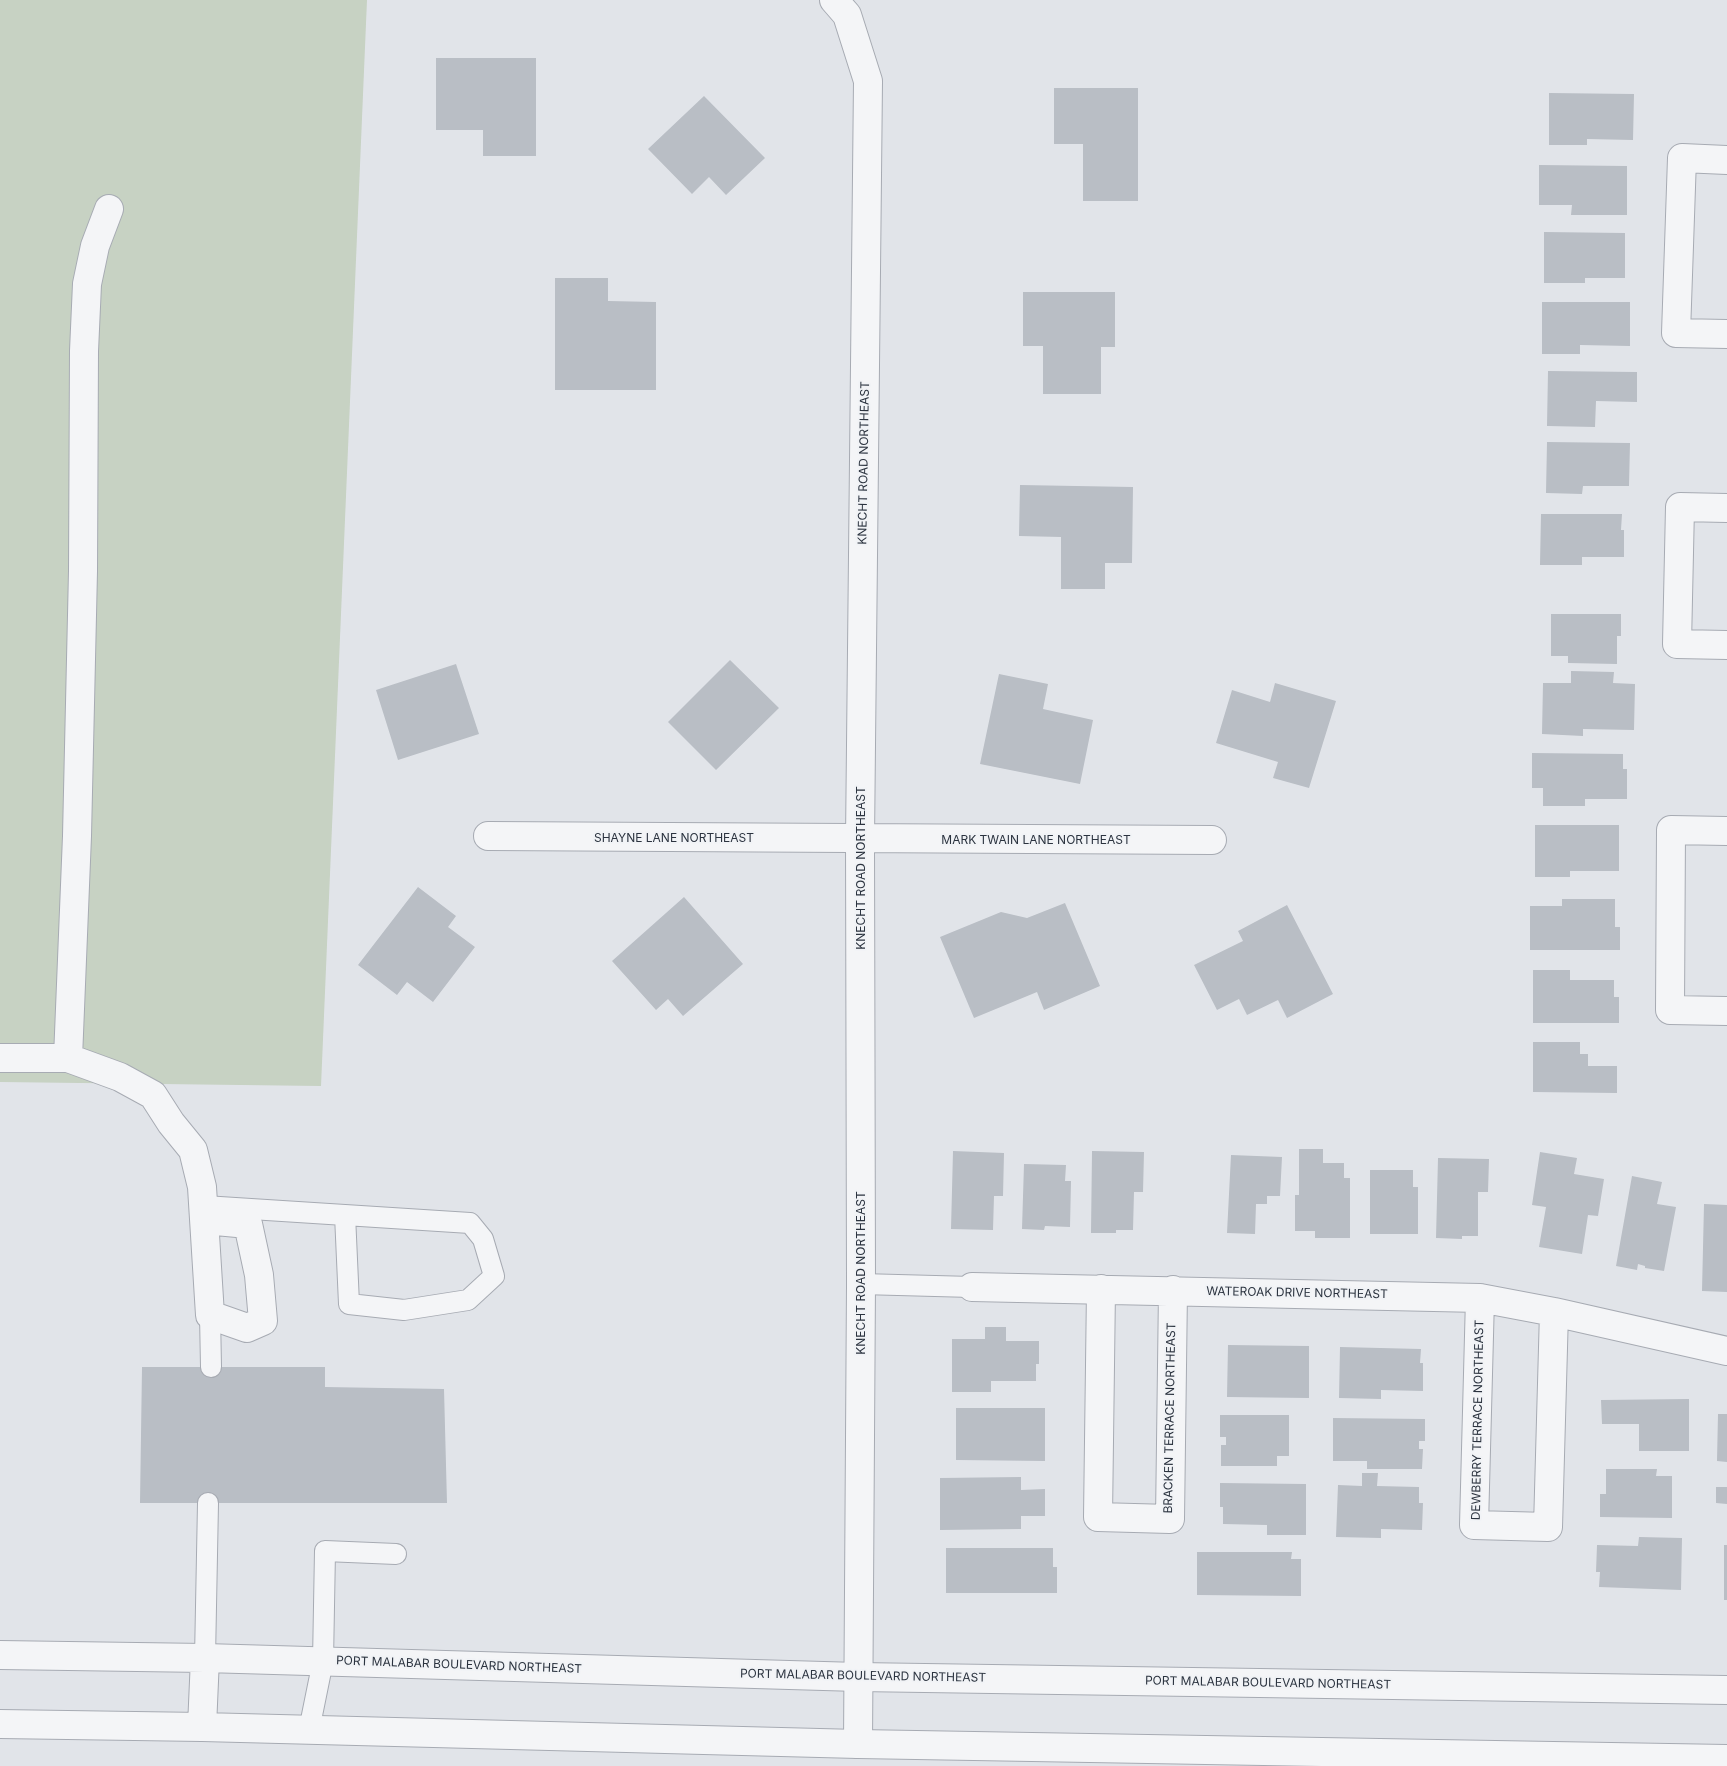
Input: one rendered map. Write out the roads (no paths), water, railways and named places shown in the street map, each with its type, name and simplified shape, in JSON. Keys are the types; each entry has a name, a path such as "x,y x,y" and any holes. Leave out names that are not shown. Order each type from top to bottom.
{"street":[{"name":"KNECHT ROAD NORTHEAST","path":"834,0 847,15 868,81 860,839 861,1284 858,1744"},
{"path":"1727,160 1682,158 1676,332 1727,334"},
{"path":"68,1058 76,846 82,591 84,351 87,284 95,246 108,209"},
{"path":"1727,508 1680,507 1677,644 1727,645"},
{"path":"1727,831 1671,830 1670,1010 1727,1011"},
{"name":"SHAYNE LANE NORTHEAST","path":"488,836 860,839"},
{"name":"MARK TWAIN LANE NORTHEAST","path":"860,839 1212,840"},
{"path":"0,1058 68,1058 120,1078 153,1095 171,1123 193,1150 202,1187 210,1315 247,1328 263,1321 259,1275 248,1224 204,1213"},
{"name":"WATEROAK DRIVE NORTHEAST","path":"972,1286 1480,1298 1554,1312 1727,1350"},
{"name":"BRACKEN TERRACE NORTHEAST","path":"1101,1289 1098,1517 1107,1518 1170,1518 1173,1290"},
{"name":"DEWBERRY TERRACE NORTHEAST","path":"1480,1298 1474,1525 1548,1527 1554,1312"},
{"name":"PORT MALABAR BOULEVARD NORTHEAST","path":"0,1655 204,1658 858,1677 1727,1690"},
{"path":"202,1727 204,1658"},
{"path":"0,1724 202,1727 858,1744 1727,1759"}],"lane":[{"path":"204,1213 345,1215 470,1223 482,1239 494,1276 468,1300 404,1310 349,1304 345,1215"},
{"name":"WATEROAK DRIVE NORTHEAST","path":"861,1284 972,1286"},
{"path":"210,1315 211,1367"},
{"path":"204,1658 208,1503"},
{"path":"310,1730 323,1662 325,1551 396,1554"}]}
